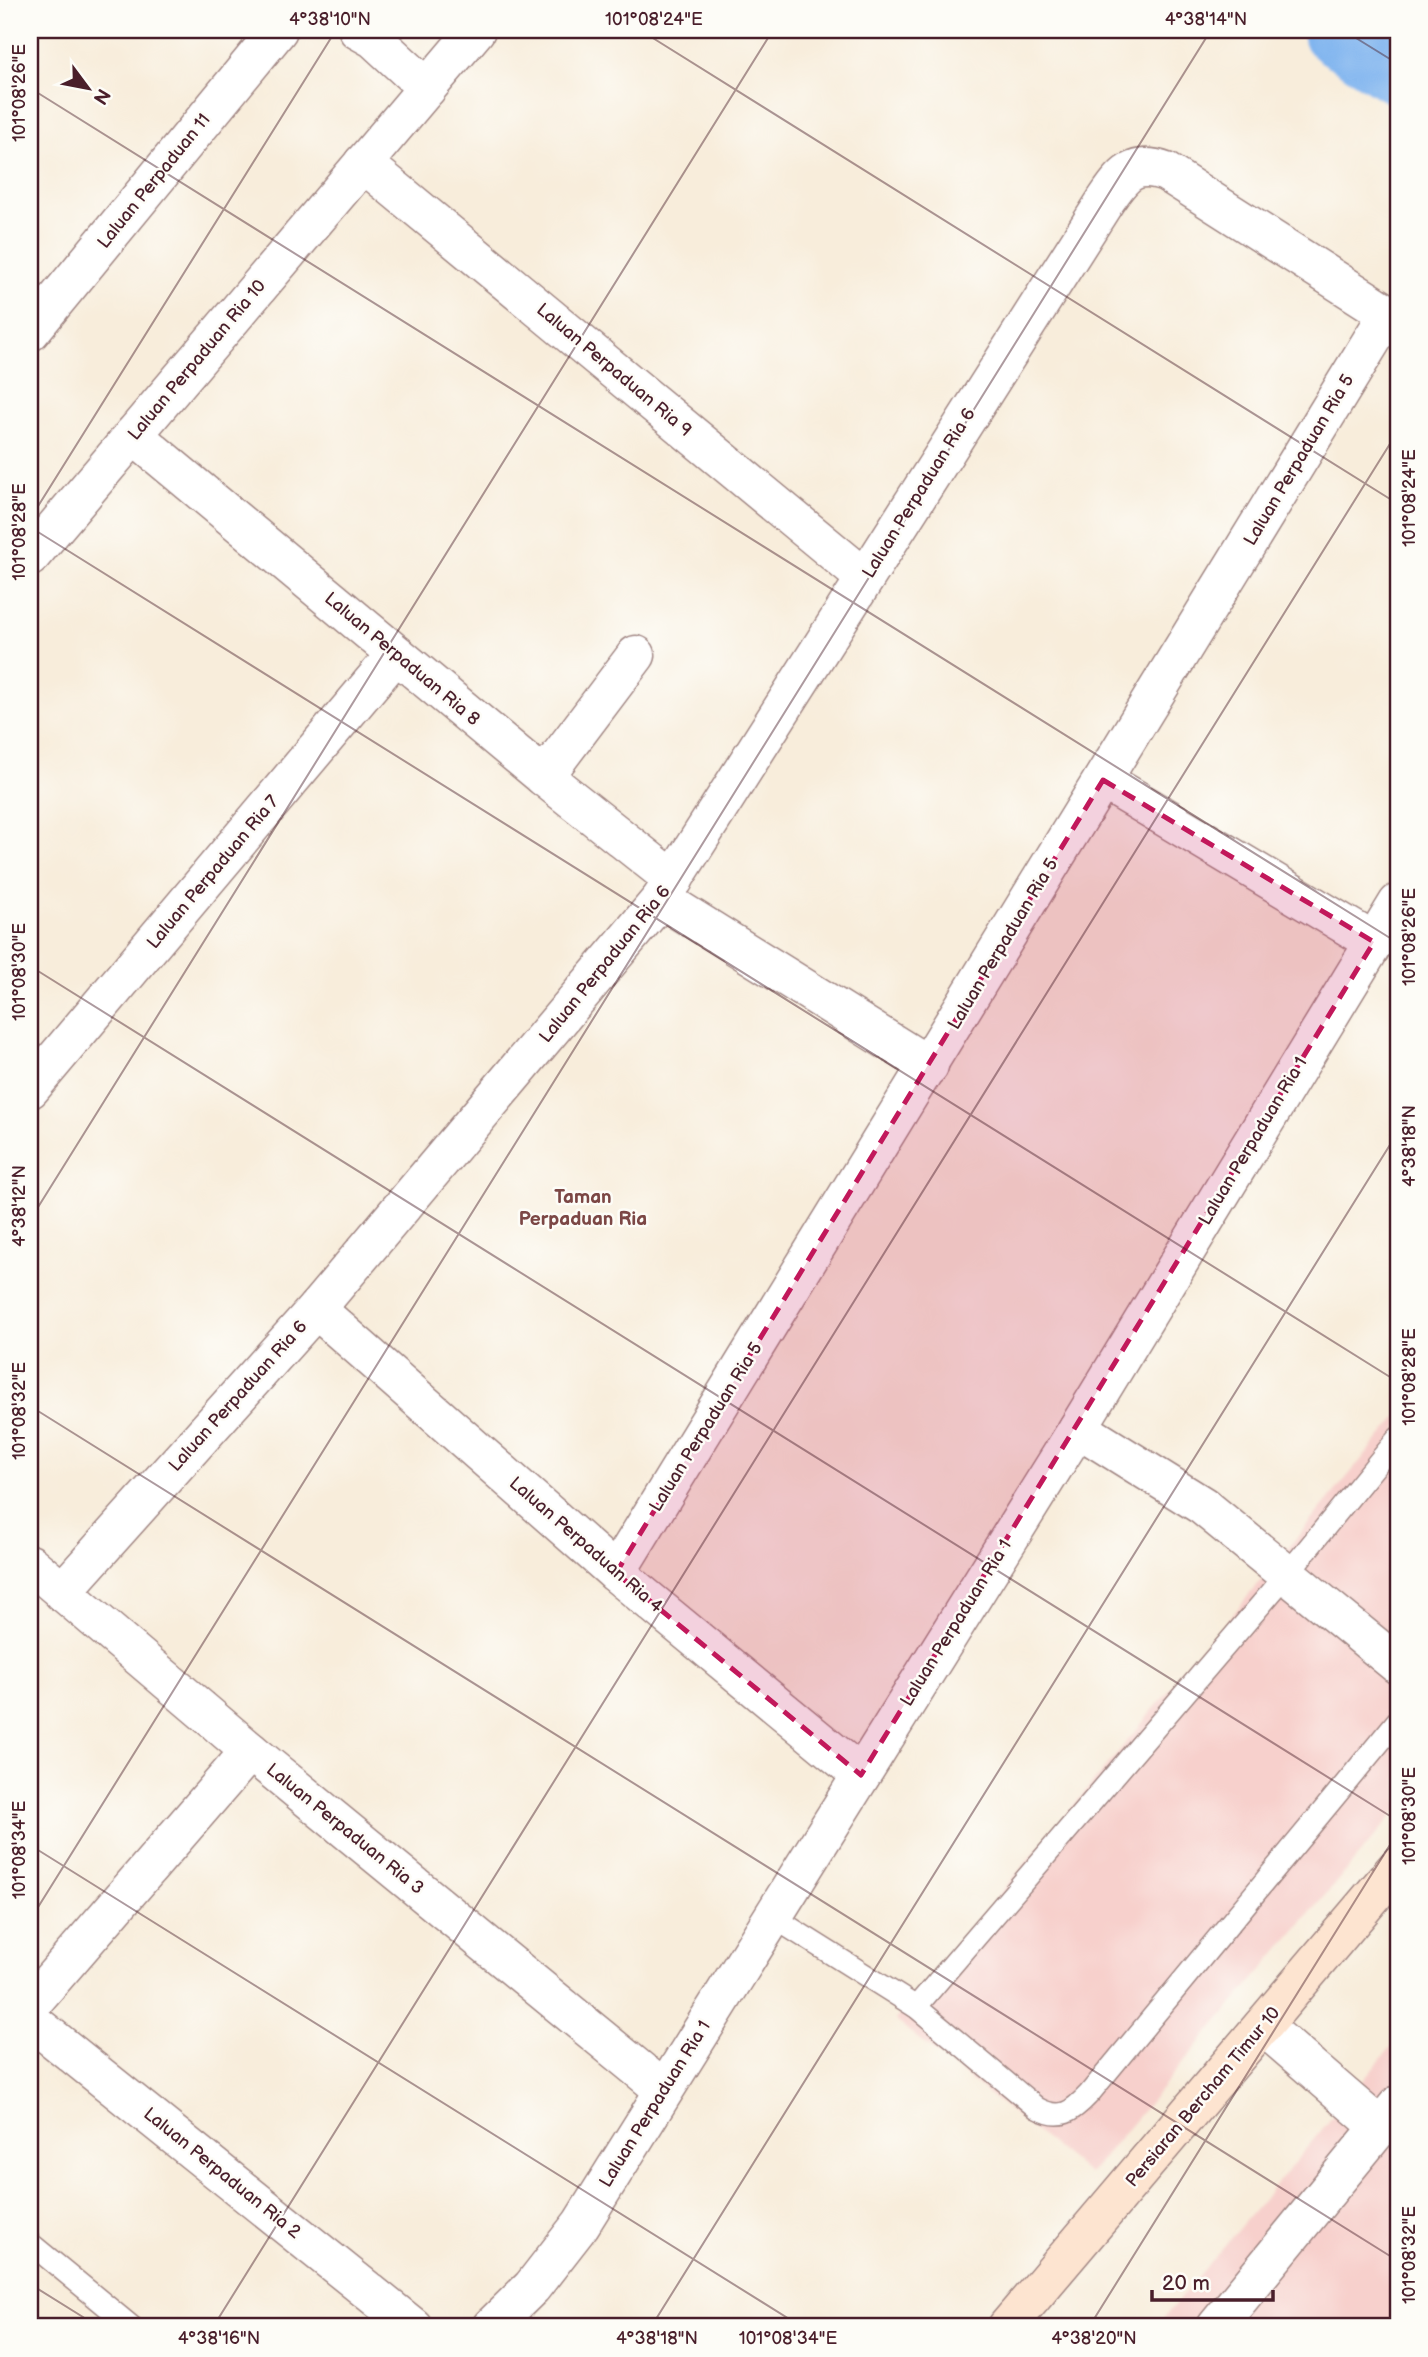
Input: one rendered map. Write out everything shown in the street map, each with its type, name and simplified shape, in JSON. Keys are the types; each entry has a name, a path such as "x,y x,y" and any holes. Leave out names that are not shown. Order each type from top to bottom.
{"street":[{"name":"Laluan Perpaduan 11","path":"30,332 278,30"},
{"path":"358,30 374,39 427,88"},
{"name":"Laluan Perpaduan Ria 10","path":"30,556 476,30"},
{"name":"Laluan Perpaduan Ria 9","path":"363,163 865,578"},
{"name":"Laluan Perpaduan Ria 6","path":"62,1592 316,1309 668,890 1106,200 1126,173 1153,167 1166,172 1393,317"},
{"name":"Laluan Perpaduan Ria 5","path":"616,1573 1103,779 1393,317"},
{"name":"Laluan Perpaduan Ria 8","path":"133,435 544,777 668,890 929,1066"},
{"name":"Laluan Perpaduan Ria 7","path":"30,1089 396,654"},
{"path":"544,777 636,655"},
{"path":"1103,779 1374,942"},
{"name":"Laluan Perpaduan Ria 1","path":"491,2327 531,2287 581,2224 1078,1429 1398,903"},
{"name":"Laluan Perpaduan Ria 4","path":"316,1309 616,1573 861,1775"},
{"path":"1078,1429 1203,1506 1398,1665"},
{"name":"Laluan Perpaduan Ria 3","path":"30,1564 250,1751 664,2090"},
{"path":"30,2005 250,1751"},
{"name":"Persiaran Bercham Timur 10","path":"1038,2327 1273,2034 1398,1866"},
{"name":"Persiaran Bercham Timur 10","path":"1007,2327 1273,2034 1398,1903"},
{"name":"Laluan Perpaduan Ria 2","path":"30,2020 413,2327"},
{"path":"1216,2327 1389,2116 1273,2034"}],"lane":[{"path":"916,2007 1288,1573 1398,1438"},
{"path":"772,1917 916,2007 1037,2108 1047,2114 1070,2112 1089,2094 1398,1720"},
{"path":"30,2243 132,2327"}],"highlighted area":[{"path":"1103,780 1374,942 861,1775 616,1573"}],"shaded area":[{"path":"1398,1416 1398,1809 1089,2174 895,2020"},
{"path":"1398,2039 1398,2327 1156,2327"}],"waterway":[{"path":"1338,30 1398,68"}],"district":[{"name":"Taman Perpaduan Ria","path":"583,1208"}]}
